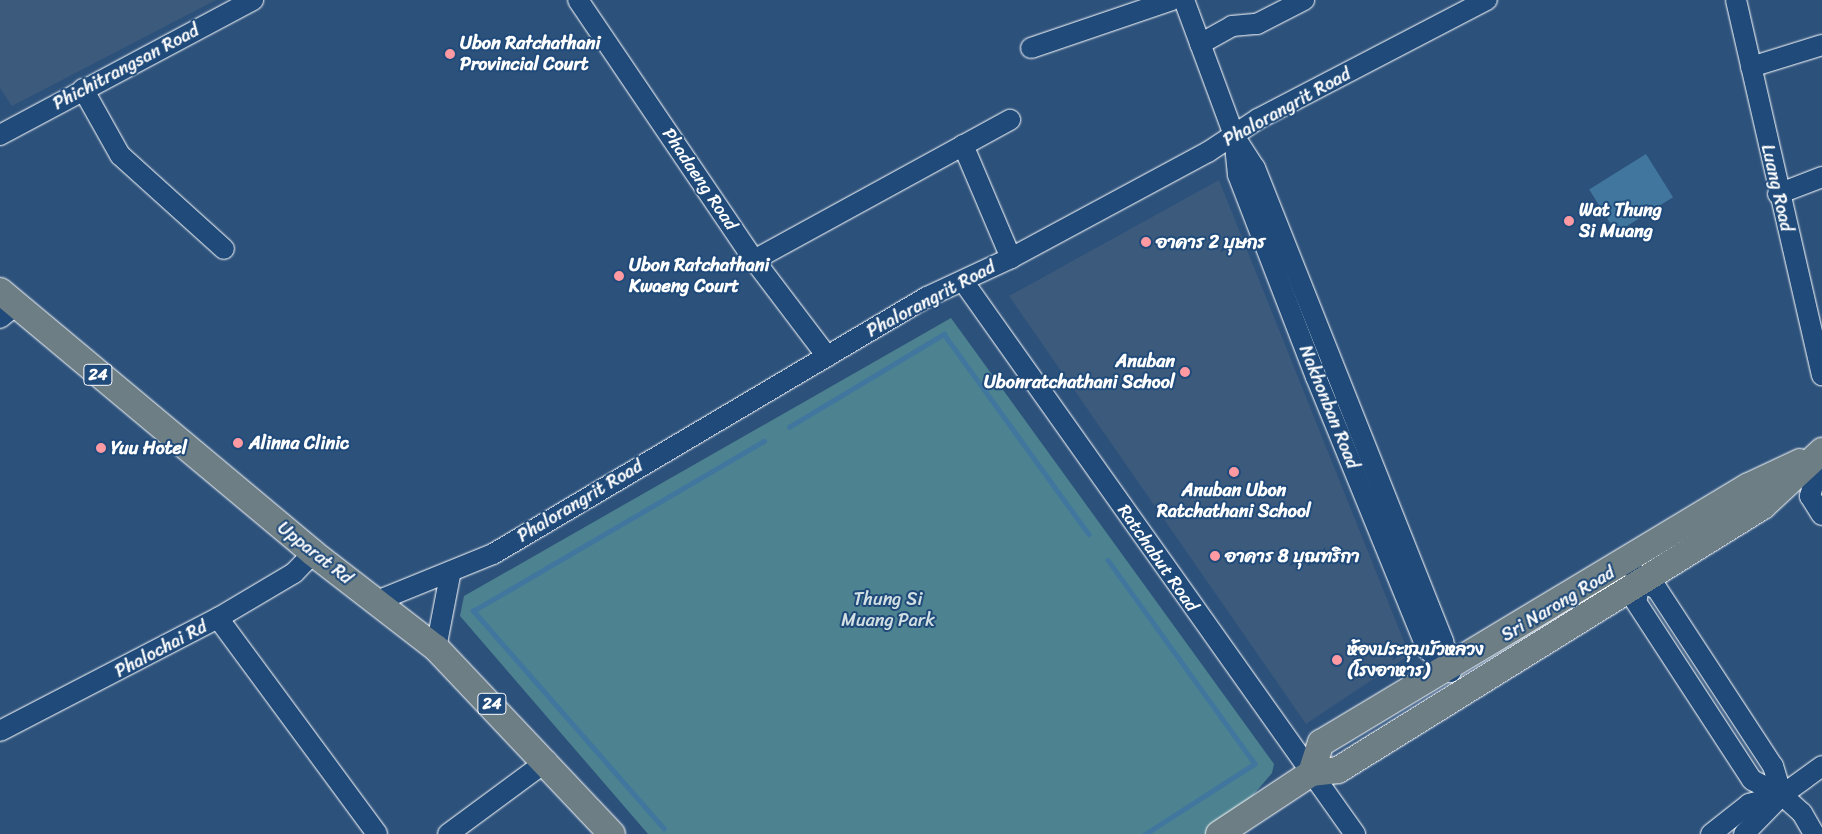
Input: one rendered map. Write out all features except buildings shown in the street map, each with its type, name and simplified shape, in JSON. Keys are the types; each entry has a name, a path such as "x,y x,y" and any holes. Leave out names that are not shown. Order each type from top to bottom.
{"main road":[{"name":"Upparat Rd","path":"5,305 313,553 436,648 547,761 612,834"},
{"name":"Sri Narong Road","path":"1219,834 1311,773 1338,770 1462,692 1634,572 1749,486 1822,452"},
{"name":"Sri Narong Road","path":"1311,773 1322,743 1448,668 1634,572"}],"street":[{"name":"Phichitrangsan Road","path":"0,135 253,0"},
{"path":"1031,48 1172,0"},
{"name":"Nakhonban Road","path":"1184,0 1234,135 1255,168 1325,374 1427,649 1448,668 1462,692"},
{"path":"1200,44 1232,26 1258,24 1304,0"},
{"name":"Phalorangrit Road","path":"377,601 450,574 493,554 826,356 1487,0"},
{"name":"Luang Road","path":"1736,0 1778,194 1822,375"},
{"name":"Phadaeng Road","path":"585,2 754,260 826,356"},
{"path":"1751,67 1822,44"},
{"path":"83,90 120,155 224,249"},
{"path":"754,260 1010,120"},
{"path":"963,145 1011,258"},
{"path":"1778,194 1822,177"},
{"name":"Ratchabut Road","path":"964,281 1355,834"},
{"path":"1822,452 1810,496 1822,516"},
{"name":"Phalochai Rd","path":"0,731 218,618 294,573 313,553"},
{"path":"1634,572 1657,589 1773,766 1782,795 1802,813 1814,834"},
{"path":"436,648 450,574"},
{"path":"218,618 377,834"},
{"path":"448,834 547,761"},
{"path":"1744,834 1782,795 1822,766"},
{"path":"1711,834 1749,804 1782,795"}],"shaded area":[{"path":"0,0 216,0 12,106 0,88"},
{"path":"1646,154 1673,197 1616,233 1589,190"},
{"name":"Anuban Ubon Ratchathani School","path":"1219,180 1407,649 1405,658 1306,724 1009,296"}],"green space":[{"name":"Thung Si Muang Park","path":"951,318 1274,764 1272,773 1220,834 648,834 460,616 464,596"}],"waterway":[{"path":"789,427 944,334 1089,534"},
{"path":"664,829 473,611 764,441"},
{"path":"1108,560 1255,764 1146,834"}],"place":[{"name":"Ubon Ratchathani Provincial Court","path":"450,54"},
{"name":"Wat Thung Si Muang","path":"1569,221"},
{"name":"อาคาร 2 บุษกร","path":"1146,242"},
{"name":"Ubon Ratchathani Kwaeng Court","path":"619,276"},
{"name":"Anuban Ubonratchathani School","path":"1185,372"},
{"name":"Alinna Clinic","path":"238,443"},
{"name":"Yuu Hotel","path":"101,448"},
{"name":"Anuban Ubon Ratchathani School","path":"1234,472"},
{"name":"อาคาร 8 บุณฑริกา","path":"1215,556"},
{"name":"ห้องประชุมบัวหลวง (โรงอาหาร)","path":"1337,660"}]}
